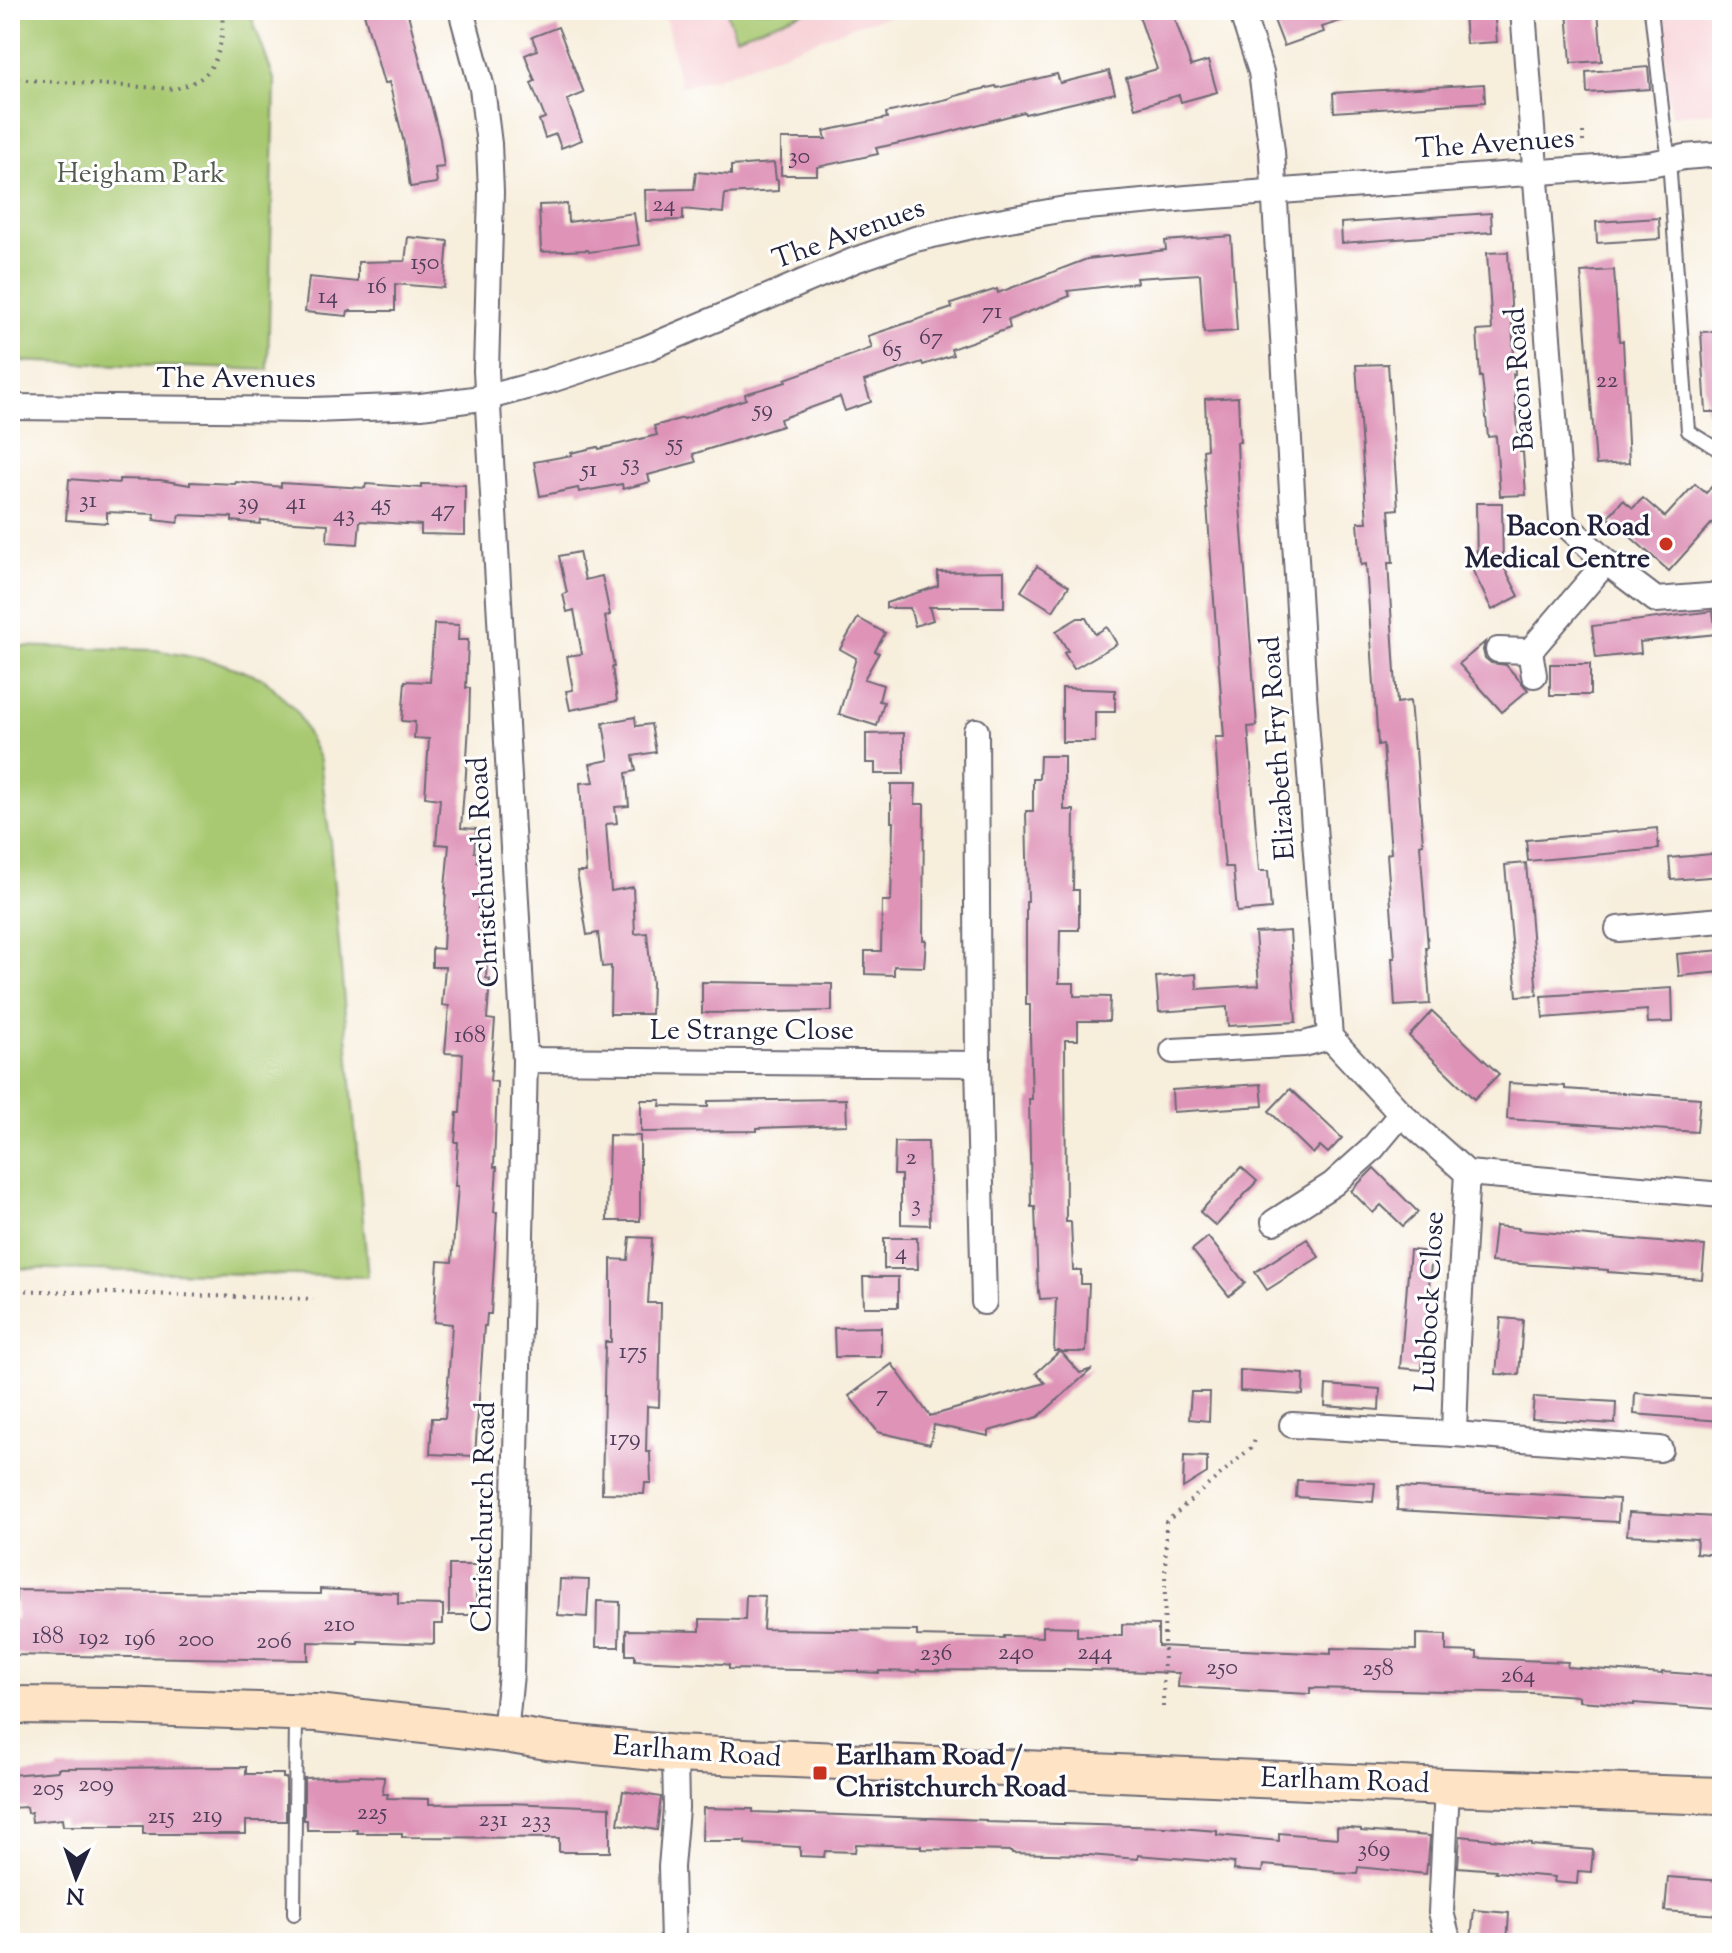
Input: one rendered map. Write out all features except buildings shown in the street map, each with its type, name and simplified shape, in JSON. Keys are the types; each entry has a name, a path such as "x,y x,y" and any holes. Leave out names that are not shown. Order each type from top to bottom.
{"main road":[{"name":"Earlham Road","path":"10,1705 332,1715 675,1754 1722,1796"}],"street":[{"name":"Elizabeth Fry Road","path":"1241,10 1261,72 1272,151 1304,695 1330,1037"},
{"name":"Bacon Road","path":"1523,10 1562,521 1606,562 1656,600 1722,595"},
{"name":"Christchurch Road","path":"464,11 482,88 489,144 491,192 486,371 525,1060 511,1674 505,1734"},
{"name":"The Avenues","path":"10,407 313,410 421,406 489,397 645,349 855,260 915,239 976,225 1065,209 1274,190 1650,164 1722,154"},
{"path":"1498,650 1532,663 1606,562"},
{"path":"976,731 978,1064 984,1302"},
{"path":"1618,929 1722,920"},
{"path":"1173,1051 1304,1044 1330,1037 1401,1114 1467,1173 1722,1195"},
{"name":"Le Strange Close","path":"525,1060 978,1064"},
{"path":"1274,1222 1333,1184 1371,1150 1401,1114"},
{"name":"Lubbock Close","path":"1454,1434 1467,1173"},
{"name":"Lubbock Close","path":"1292,1425 1660,1449"},
{"path":"673,1943 671,1867 676,1808 675,1754"},
{"path":"1447,1787 1441,1912 1449,1943"}],"lane":[{"path":"1651,10 1669,159 1688,431 1722,450"},
{"path":"294,1914 296,1713"}],"path":[{"path":"10,40 17,10"},
{"path":"10,79 176,89 201,78 217,56 223,26 222,10"},
{"path":"10,1290 314,1299"},
{"path":"1163,1707 1166,1522 1253,1446 1255,1439"}],"shaded area":[{"path":"664,10 921,10 862,23 717,78 680,86"},
{"path":"1660,10 1722,10 1722,111 1671,116"}],"green space":[{"name":"Heigham Park","path":"10,10 249,10 275,82 268,370 10,361"},
{"path":"726,10 810,10 736,37"},
{"path":"10,646 156,650 218,662 265,679 297,712 320,760 330,841 368,1277 10,1268"}],"place":[{"name":"Bacon Road Medical Centre","path":"1666,544"},
{"name":"Earlham Road / Christchurch Road","path":"820,1773"}]}
